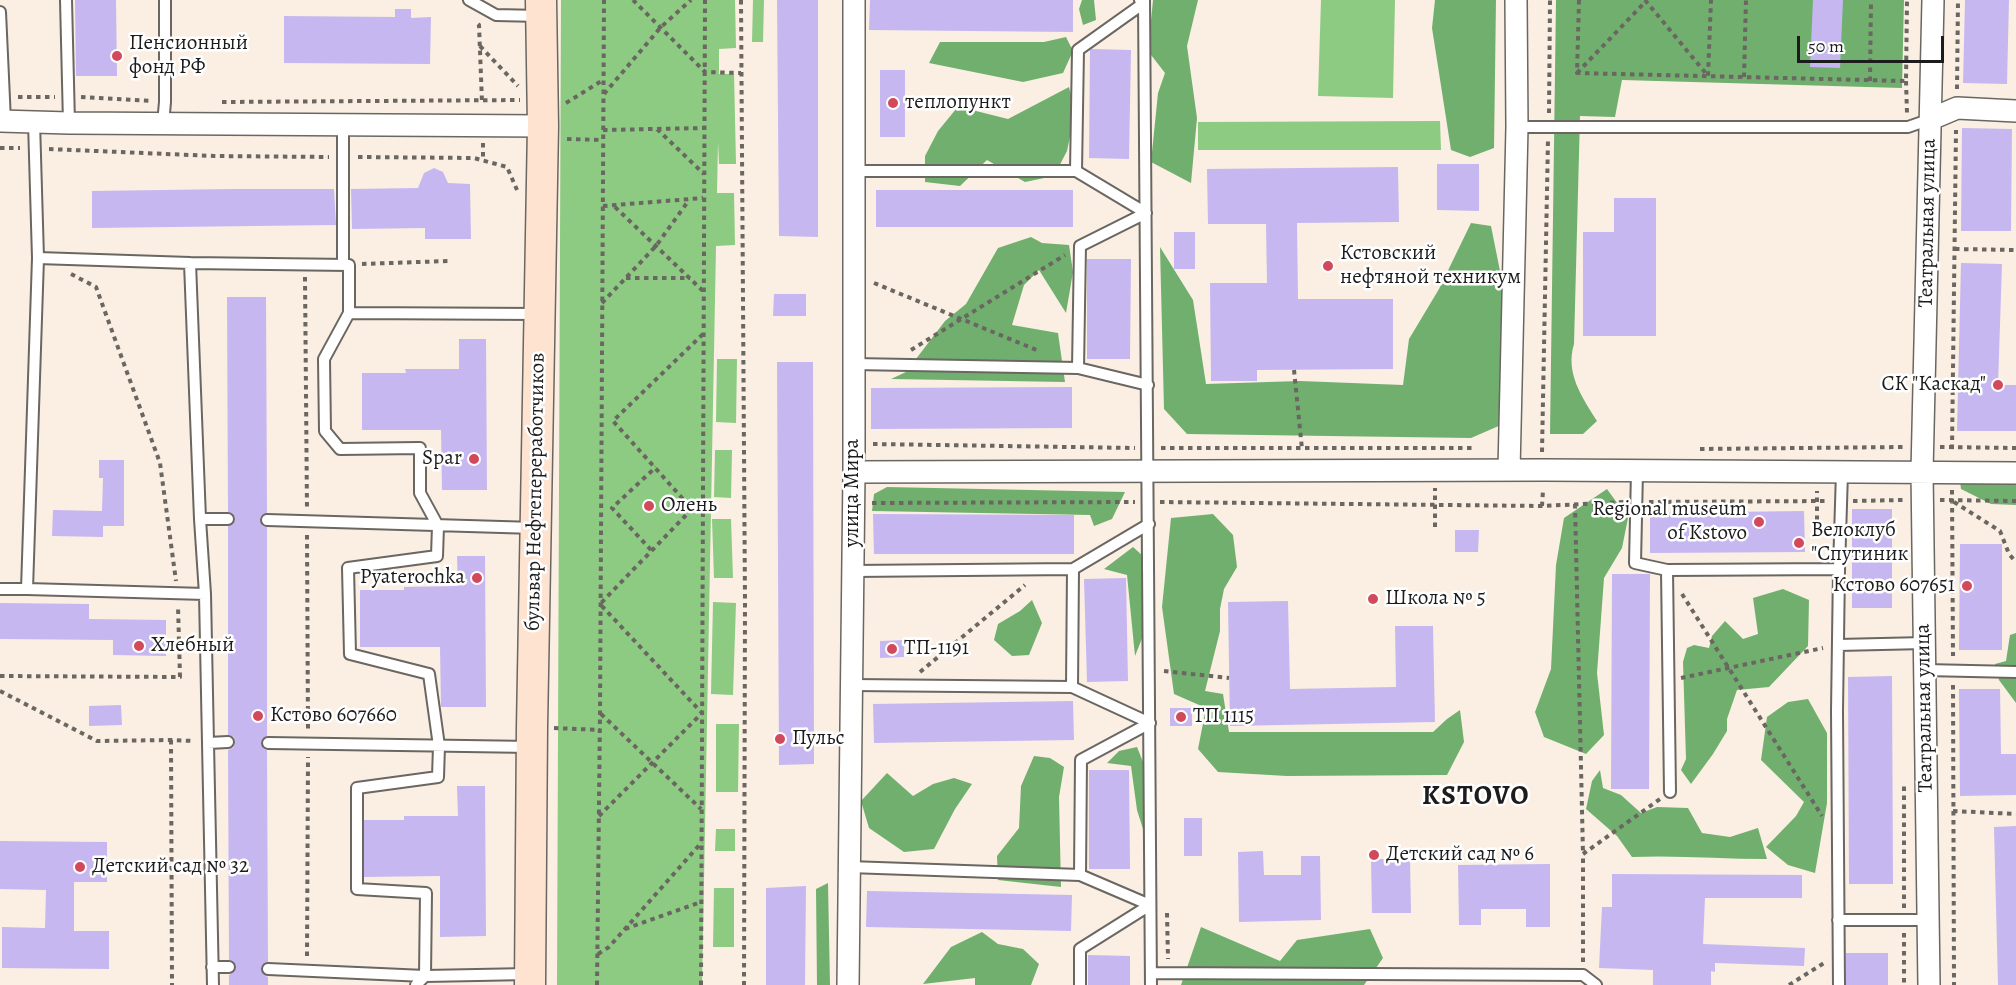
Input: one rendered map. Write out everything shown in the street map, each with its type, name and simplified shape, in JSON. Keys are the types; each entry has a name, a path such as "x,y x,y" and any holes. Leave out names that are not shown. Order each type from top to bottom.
{"street":[{"name":"улица Мира","path":"848,985 854,472 854,0"},
{"path":"1509,470 1517,127 1516,0"},
{"name":"Театральная улица","path":"1929,985 1922,472 1933,0"},
{"name":"бульвар Нефтепереработчиков","path":"530,979 539,314 549,114 541,8"},
{"path":"1930,119 1957,108 2016,111"},
{"path":"2,121 483,125 549,114"},
{"path":"854,472 1509,470 2016,473"}],"lane":[{"path":"66,0 69,123"},
{"path":"163,124 165,0"},
{"path":"469,0 496,15 541,8"},
{"path":"1076,171 1078,50 1143,1"},
{"path":"1143,1 1149,471 1151,985"},
{"path":"0,12 4,96 2,121"},
{"path":"1517,127 1908,127 1930,119"},
{"path":"27,589 38,258 34,122"},
{"path":"343,125 342,157 350,314 324,359 325,431 340,449 420,448 420,493 438,525 437,556 348,568 350,654 429,674 439,746 438,777 357,788 357,890 426,893 425,976 416,985"},
{"path":"854,171 1076,171 1146,213"},
{"path":"1078,368 1080,246 1146,213"},
{"path":"38,258 346,265"},
{"path":"190,263 205,594 213,985"},
{"path":"350,314 539,314"},
{"path":"854,364 1078,368 1148,385"},
{"path":"1637,471 1635,563 1667,570 1839,569"},
{"path":"1839,985 1838,645 1842,472"},
{"path":"200,519 228,519"},
{"path":"267,520 535,528"},
{"path":"853,571 1073,569 1149,525"},
{"path":"1072,687 1073,569"},
{"path":"1667,570 1670,792"},
{"path":"0,589 205,594"},
{"path":"1838,645 1924,643"},
{"path":"1925,670 2016,672"},
{"path":"851,685 1072,687 1149,723"},
{"path":"1080,875 1081,760 1149,723"},
{"path":"208,742 228,742"},
{"path":"267,743 532,747"},
{"path":"849,867 1080,875 1150,905"},
{"path":"1080,985 1080,949 1150,905"},
{"path":"1838,920 1928,920"},
{"path":"212,967 229,967"},
{"path":"268,969 530,979"},
{"path":"1151,973 1370,980 1583,975 1596,985"}],"path":[{"path":"597,985 603,422 604,0"},
{"path":"633,0 705,72 741,73"},
{"path":"603,95 662,27 691,0"},
{"path":"701,985 705,0"},
{"path":"741,0 745,602 744,985"},
{"path":"854,444 1542,450 1550,0"},
{"path":"1577,73 1579,0"},
{"path":"1577,73 1646,0 1708,76"},
{"path":"1708,76 1711,0"},
{"path":"1744,77 1746,0"},
{"path":"1870,81 1871,0"},
{"path":"1907,0 1908,127"},
{"path":"472,20 479,25 483,160"},
{"path":"480,45 549,114"},
{"path":"1577,73 1906,81"},
{"path":"549,114 603,80"},
{"path":"4,96 165,102"},
{"path":"212,102 482,101 549,114 603,140"},
{"path":"603,130 705,128"},
{"path":"657,129 704,175"},
{"path":"0,148 214,156 474,158 507,167"},
{"path":"603,206 615,207 703,198"},
{"path":"602,304 656,246 689,200"},
{"path":"615,207 704,292"},
{"path":"887,365 1080,246"},
{"path":"1955,249 2016,250"},
{"path":"0,676 180,677 178,593 160,464 96,287 38,258"},
{"path":"346,265 448,261"},
{"path":"305,264 307,971"},
{"path":"854,275 1078,368"},
{"path":"626,278 690,278"},
{"path":"603,422 613,421 704,333"},
{"path":"1294,370 1302,448 1303,504"},
{"path":"613,421 692,509"},
{"path":"612,508 656,467"},
{"path":"1435,527 1436,470"},
{"path":"1952,500 2000,531 2009,554 2016,562"},
{"path":"853,503 1149,502 1542,506 1636,502 2016,501"},
{"path":"1575,504 1583,854 1583,975"},
{"path":"601,507 612,508 651,550"},
{"path":"600,604 692,509 703,509"},
{"path":"903,685 1044,569"},
{"path":"1667,570 1838,840"},
{"path":"600,604 702,713"},
{"path":"1669,681 1838,645"},
{"path":"1164,671 1229,678"},
{"path":"0,691 97,741 208,742"},
{"path":"600,713 701,809"},
{"path":"598,817 702,713"},
{"path":"171,740 172,985"},
{"path":"1583,854 1670,792"},
{"path":"1953,812 2016,814"},
{"path":"597,954 609,947 702,842"},
{"path":"625,929 701,902"},
{"path":"1789,985 1838,954"}],"green space":[{"path":"561,0 735,0 736,48 719,49 719,74 734,74 736,164 719,164 718,142 717,193 734,193 735,245 716,246 702,985 557,985"},
{"path":"753,0 764,0 763,42 752,42"},
{"path":"1082,0 1094,0 1096,20 1083,25 1079,9"},
{"path":"1153,0 1198,0 1187,46 1197,118 1191,183 1151,162 1158,93 1165,73 1148,51"},
{"path":"1321,0 1395,0 1393,98 1318,96"},
{"path":"1435,0 1496,0 1494,148 1470,157 1451,150 1432,28"},
{"path":"1556,0 1904,0 1902,88 1622,80 1615,117 1580,116 1572,365 1576,384 1597,421 1583,434 1550,434"},
{"path":"1066,37 1073,51 1063,73 1023,82 929,63 940,42 1044,42"},
{"path":"1069,87 1075,112 1067,151 1054,176 1025,182 987,160 960,186 925,182 925,156 938,131 961,103 976,111 1008,119"},
{"path":"1440,121 1441,150 1198,150 1198,122"},
{"path":"1471,223 1491,226 1506,301 1501,425 1471,438 1187,434 1164,409 1160,247 1193,300 1206,384 1300,381 1403,385 1409,339 1439,289"},
{"path":"1031,237 1042,243 1069,245 1073,272 1066,313 1039,270 1024,285 1012,325 1058,333 1065,382 891,379 906,372 945,321 966,304 998,248"},
{"path":"717,359 737,359 736,423 716,422"},
{"path":"715,450 732,450 731,498 714,497"},
{"path":"2016,478 2016,505 1991,504 1961,489 1960,481"},
{"path":"887,487 1125,492 1112,519 1094,526 1090,515 872,511 874,494"},
{"path":"1607,489 1628,518 1622,548 1604,578 1597,673 1604,735 1586,754 1544,737 1535,712 1551,669 1556,565 1564,518"},
{"path":"1213,514 1233,535 1237,567 1224,589 1220,609 1220,631 1205,691 1223,694 1229,732 1433,732 1460,710 1464,742 1447,775 1287,776 1218,772 1198,749 1206,708 1174,694 1162,607 1171,518"},
{"path":"712,519 731,519 733,578 714,578"},
{"path":"1133,547 1143,556 1143,636 1135,656 1127,575 1104,569"},
{"path":"1783,589 1809,600 1808,646 1769,687 1737,690 1727,719 1727,731 1691,784 1681,770 1686,759 1683,662 1687,648 1694,645 1709,648 1712,636 1725,621 1743,639 1758,634 1753,598"},
{"path":"1032,600 1042,623 1029,655 1012,656 994,640 998,624 1020,611"},
{"path":"713,602 736,603 733,695 711,694"},
{"path":"2016,633 2016,703 1999,680 1995,664 2006,661 2010,635"},
{"path":"1808,699 1827,733 1827,803 1815,873 1788,865 1766,847 1796,816 1804,802 1761,760 1767,717 1788,702"},
{"path":"716,724 739,724 738,792 716,792"},
{"path":"1137,747 1145,767 1147,830 1143,829 1137,810 1131,766 1107,763 1119,751"},
{"path":"1034,756 1050,758 1064,767 1059,797 1061,887 998,880 997,856 1019,828 1021,786"},
{"path":"1600,770 1603,788 1621,795 1641,813 1657,807 1688,808 1702,833 1730,837 1758,828 1767,859 1632,857 1617,836 1586,809 1592,781"},
{"path":"887,773 913,796 933,784 954,778 972,784 955,809 934,849 904,852 869,828 861,801"},
{"path":"716,829 735,829 735,851 715,851"},
{"path":"828,883 830,985 817,985 816,889"},
{"path":"714,888 734,888 734,947 713,947"},
{"path":"1201,927 1280,961 1297,940 1370,929 1383,958 1364,985 1181,985"},
{"path":"982,932 998,944 1023,949 1039,964 1031,985 975,985 975,978 923,984 951,947"}],"building":[{"path":"75,0 116,0 117,76 76,76"},
{"path":"777,0 818,0 818,237 779,236"},
{"path":"870,0 1073,0 1073,32 869,30"},
{"path":"1813,0 1843,0 1840,68 1810,67"},
{"path":"1965,0 2009,0 2007,84 1963,83"},
{"path":"395,9 411,9 411,18 431,17 430,64 284,63 284,16 395,17"},
{"path":"1090,50 1131,50 1129,159 1089,158"},
{"name":"теплопункт","path":"880,70 905,70 905,137 880,137"},
{"path":"1962,128 2012,129 2011,231 1961,231"},
{"path":"1437,164 1479,164 1479,211 1437,210"},
{"path":"1398,167 1399,222 1297,223 1298,299 1393,299 1393,369 1257,370 1257,381 1211,381 1210,283 1267,283 1266,224 1208,224 1207,169"},
{"path":"434,168 443,172 448,183 470,184 471,239 425,239 425,228 352,229 351,189 418,188 424,173"},
{"path":"334,189 336,225 92,228 92,191"},
{"path":"876,190 1073,190 1073,227 876,227"},
{"path":"1614,198 1656,198 1656,336 1583,336 1583,232 1614,232"},
{"path":"1174,232 1195,232 1195,269 1174,269"},
{"path":"1087,259 1131,259 1130,359 1087,359"},
{"path":"1961,263 2002,264 1998,385 2016,385 2016,431 1957,431"},
{"path":"774,294 806,294 806,316 773,316"},
{"path":"227,297 266,297 267,513 261,516 260,520 263,526 267,527 267,736 262,739 261,743 267,750 268,962 262,965 261,969 268,977 268,985 229,985 229,975 235,971 236,966 233,961 229,960 228,750 233,748 235,742 234,737 228,735 228,526 234,523 235,518 232,513 228,512"},
{"path":"459,339 486,339 487,490 442,490 441,430 362,430 362,373 406,373 405,369 459,369"},
{"path":"777,362 813,362 814,764 779,765"},
{"path":"1072,387 1072,428 871,429 871,388"},
{"path":"99,460 124,460 124,526 103,526 103,537 52,536 53,510 102,511 103,478 99,478"},
{"path":"1852,509 1892,509 1892,608 1852,608"},
{"path":"1804,511 1805,552 1650,553 1650,513"},
{"path":"873,514 1074,515 1074,554 874,554"},
{"path":"1455,530 1479,530 1478,552 1455,552"},
{"path":"1960,544 2002,544 2002,650 1959,650"},
{"path":"457,556 485,556 486,707 441,707 440,647 360,647 360,590 458,586"},
{"path":"1612,574 1650,574 1649,789 1611,789"},
{"path":"1126,578 1128,681 1087,682 1084,579"},
{"path":"1288,601 1290,689 1396,687 1395,626 1433,626 1435,722 1230,726 1228,602"},
{"path":"0,603 89,604 89,619 166,620 166,656 113,655 113,640 0,639"},
{"name":"ТП-1191","path":"904,640 904,657 880,658 880,641"},
{"path":"1892,676 1893,884 1849,884 1848,677"},
{"path":"1959,689 2000,689 2001,754 2016,754 2016,795 1960,796"},
{"path":"1073,701 1074,740 874,743 873,704"},
{"path":"121,705 122,725 89,726 89,706"},
{"name":"ТП 1115","path":"1170,708 1192,708 1192,726 1170,726"},
{"path":"1089,770 1129,770 1130,869 1089,869"},
{"path":"457,786 485,786 486,936 440,937 440,876 364,877 364,820 404,820 404,816 458,816"},
{"path":"1184,818 1202,818 1202,856 1184,856"},
{"path":"2016,826 2016,985 1998,985 1994,827"},
{"path":"0,841 107,842 107,882 74,882 74,931 109,931 109,969 2,968 2,927 45,928 46,890 0,889"},
{"path":"1263,851 1264,875 1301,875 1301,856 1320,856 1321,920 1239,922 1238,852"},
{"path":"1371,859 1410,859 1411,913 1372,913"},
{"path":"1550,864 1550,927 1526,927 1526,909 1481,909 1481,925 1459,925 1458,865"},
{"path":"1612,874 1802,875 1802,898 1705,898 1703,944 1805,948 1804,966 1715,963 1715,972 1711,971 1711,985 1653,985 1653,970 1599,968 1602,907 1612,907"},
{"path":"806,886 805,985 766,985 766,888"},
{"path":"867,891 1072,895 1071,931 866,927"},
{"path":"1846,953 1888,953 1888,985 1846,985"},
{"path":"1088,955 1130,956 1130,985 1088,985"}],"place":[{"name":"Пенсионный фонд РФ","path":"117,56"},
{"name":"теплопункт","path":"893,103"},
{"name":"Кстовский нефтяной техникум","path":"1328,266"},
{"name":"СК \"Каскад\"","path":"1998,385"},
{"name":"Spar","path":"474,459"},
{"name":"Олень","path":"649,506"},
{"name":"Regional museum of Kstovo","path":"1759,522"},
{"name":"Велоклуб \"Спутиник","path":"1799,543"},
{"name":"Pyaterochka","path":"477,578"},
{"name":"Кстово 607651","path":"1967,586"},
{"name":"Школа № 5","path":"1373,599"},
{"name":"Хлебный","path":"139,646"},
{"name":"ТП-1191","path":"892,649"},
{"name":"Кстово 607660","path":"258,716"},
{"name":"ТП 1115","path":"1181,717"},
{"name":"Пульс","path":"780,739"},
{"name":"Детский сад № 6","path":"1374,855"},
{"name":"Детский сад № 32","path":"80,867"}],"district":[{"name":"KSTOVO","path":"1476,797"}]}
